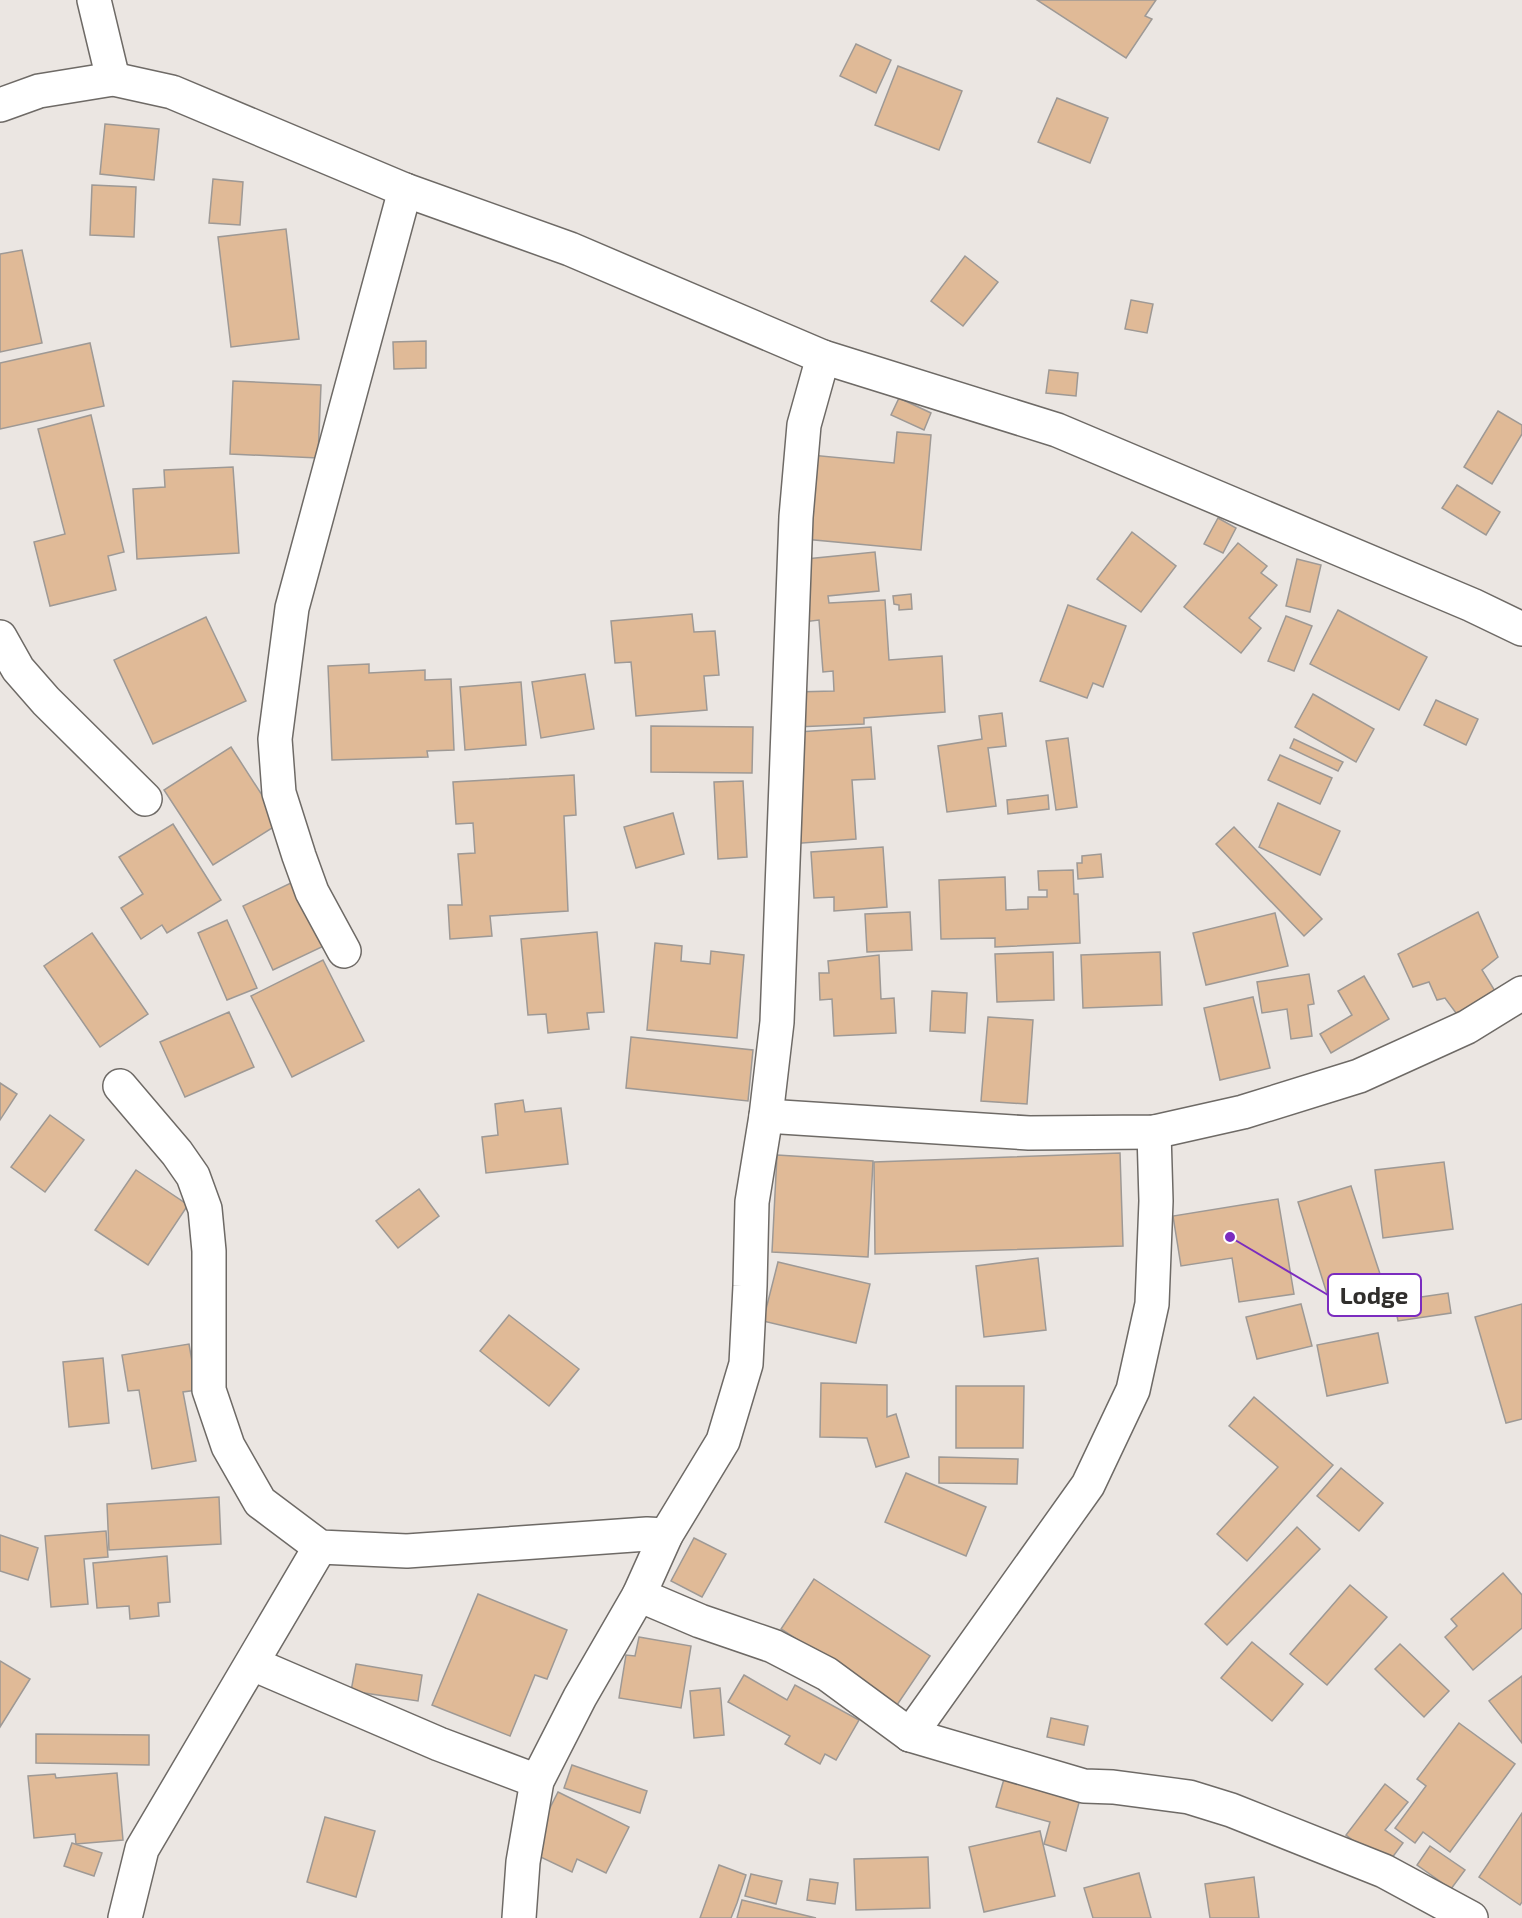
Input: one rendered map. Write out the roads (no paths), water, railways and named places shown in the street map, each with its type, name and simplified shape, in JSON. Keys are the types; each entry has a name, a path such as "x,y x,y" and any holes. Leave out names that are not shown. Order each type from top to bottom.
{"street":[{"path":"94,0 113,79"},
{"path":"0,105 39,91 113,79 172,92 405,190 570,249 824,357 1058,430 1522,628"},
{"path":"344,951 312,892 299,856 279,794 275,739 292,608 405,190"},
{"path":"519,1918 523,1862 537,1781 580,1697 639,1595 666,1536 723,1441 746,1364 752,1202 766,1116 777,1022 795,517 804,425 824,357"},
{"path":"0,637 18,669 46,701 145,799"},
{"path":"766,1116 1029,1133 1154,1132 1243,1112 1359,1076 1467,1026 1522,993"},
{"path":"120,1086 177,1153 193,1176 205,1209 209,1261 209,1390 228,1446 260,1503 320,1547 407,1551 647,1534 666,1536"},
{"path":"910,1735 1088,1485 1133,1390 1152,1304 1156,1201 1154,1132"},
{"path":"125,1918 142,1849 320,1547"},
{"path":"639,1595 700,1621 773,1647 827,1674 910,1735 1084,1786 1113,1787 1189,1797 1231,1810 1384,1871 1471,1918"},
{"path":"253,1664 439,1744 537,1781"}],"place":[{"name":"Lodge","path":"1230,1237"}]}
